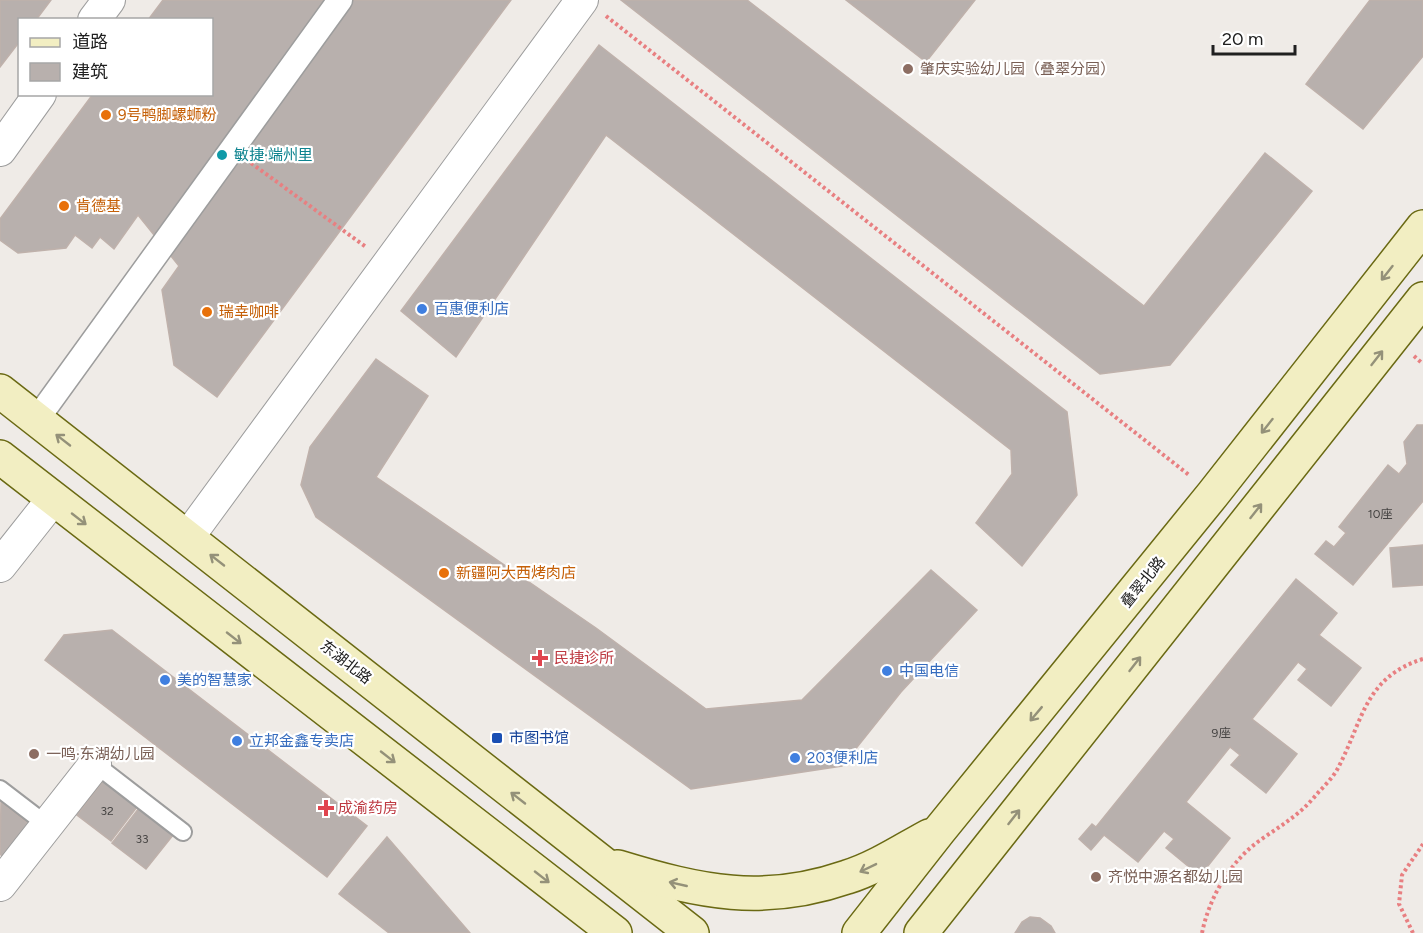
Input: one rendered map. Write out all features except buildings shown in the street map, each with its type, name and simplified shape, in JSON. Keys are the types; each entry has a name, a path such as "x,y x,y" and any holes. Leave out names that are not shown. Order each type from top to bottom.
{"main road":[{"name":"叠翠北路","path":"859,933 1213,494 1423,227"},
{"path":"921,933 1423,299"},
{"name":"东湖北路","path":"0,391 692,933"},
{"path":"0,457 615,933"},
{"path":"597,860 670,883 713,892 762,895 807,888 849,877 939,831 978,863"},
{"path":"950,933 978,863"}],"street":[{"path":"96,18 109,0"},
{"path":"37,419 340,0"},
{"path":"188,537 388,264 593,7"},
{"path":"0,150 39,96"},
{"path":"0,566 53,499"},
{"path":"3,875 47,825 95,764"}],"lane":[{"path":"95,764 183,832"},
{"path":"0,789 47,825"}],"path":[{"path":"593,7 1213,494"},
{"path":"232,149 388,264"},
{"path":"1202,933 1214,898 1232,867 1258,842 1289,823 1314,798 1338,768 1364,707 1384,681 1408,663 1423,659"},
{"path":"1413,933 1399,904 1402,875 1423,844"}],"place":[{"name":"肇庆实验幼儿园（叠翠分园）","path":"908,69"},
{"name":"9号鸭脚螺蛳粉","path":"106,115"},
{"name":"敏捷·端州里","path":"222,155"},
{"name":"肯德基","path":"64,206"},
{"name":"百惠便利店","path":"422,309"},
{"name":"瑞幸咖啡","path":"207,312"},
{"name":"新疆阿大西烤肉店","path":"444,573"},
{"name":"民捷诊所","path":"540,658"},
{"name":"中国电信","path":"887,671"},
{"name":"美的智慧家","path":"165,680"},
{"name":"市图书馆","path":"497,738"},
{"name":"立邦金鑫专卖店","path":"237,741"},
{"name":"一鸣·东湖幼儿园","path":"34,754"},
{"name":"203便利店","path":"795,758"},
{"name":"成渝药房","path":"326,808"},
{"name":"齐悦中源名都幼儿园","path":"1096,877"}]}
